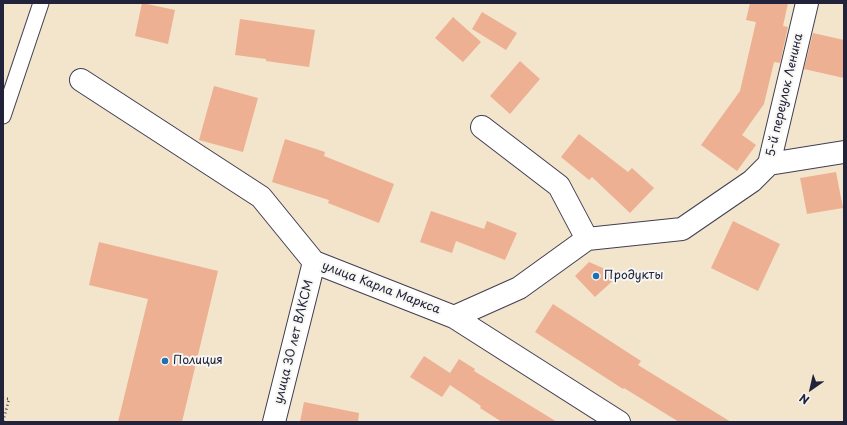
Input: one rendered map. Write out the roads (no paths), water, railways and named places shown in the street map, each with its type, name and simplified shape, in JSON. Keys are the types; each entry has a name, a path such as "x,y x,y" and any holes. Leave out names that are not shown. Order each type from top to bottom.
{"street":[{"name":"5-й переулок Ленина","path":"587,239 682,229 752,181 769,164 808,3"},
{"name":"улица Карла Маркса","path":"81,80 261,197 314,262 454,317 619,422"},
{"path":"454,317 519,288 587,239 559,186 482,127"},
{"path":"769,164 844,152"},
{"name":"улица 30 лет ВЛКСМ","path":"274,422 314,262"}],"lane":[{"path":"3,116 41,3"}],"place":[{"name":"Продукты","path":"596,276"},
{"name":"Полиция","path":"165,361"}]}
